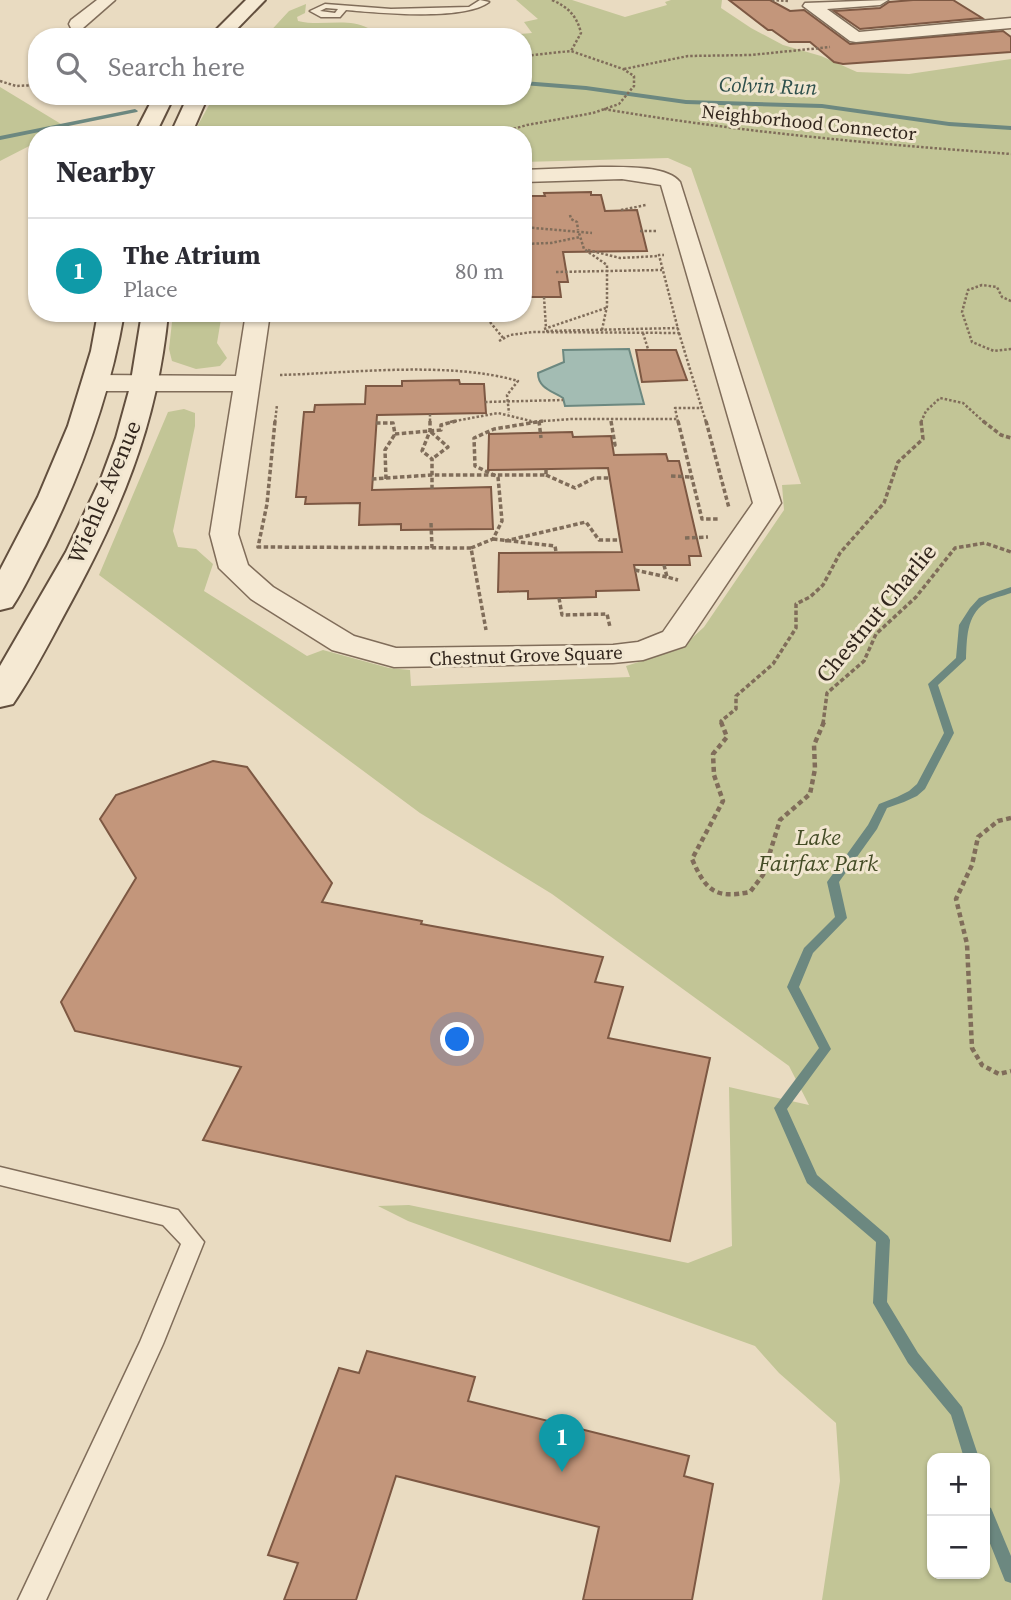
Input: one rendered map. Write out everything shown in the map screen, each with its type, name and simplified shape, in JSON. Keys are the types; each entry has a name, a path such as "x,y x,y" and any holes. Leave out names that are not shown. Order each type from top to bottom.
{"main road":[{"path":"227,28 256,0"},
{"path":"149,126 159,105"},
{"path":"184,126 194,105"},
{"name":"Wiehle Avenue","path":"0,600 37,533 70,461 98,383 109,322"},
{"name":"Wiehle Avenue","path":"0,696 91,533 122,460 145,383 154,322"}],"street":[{"path":"77,24 107,0"},
{"path":"880,0 811,6 856,37 1011,23"},
{"path":"987,8 1011,23"},
{"name":"Chestnut Grove Square","path":"257,322 224,534 234,568 262,593 343,643 394,658 613,654 643,651 674,639 767,503 670,181 662,176 641,174 532,176"},
{"path":"98,383 248,384"}],"lane":[{"path":"343,9 471,9 479,7 484,0"},
{"path":"0,1176 170,1217 193,1242 151,1343 32,1600"}],"path":[{"path":"552,0 563,4 578,18 581,33 571,51"},
{"path":"623,69 688,57 825,48 856,37"},
{"path":"531,126 619,104 634,86 634,76 623,69 571,51 532,54"},
{"path":"0,81 16,86 28,85"},
{"name":"Neighborhood Connector","path":"604,109 700,125 861,143 1011,154"},
{"path":"642,197 646,205"},
{"path":"621,210 653,205"},
{"path":"570,215 571,219 577,222 584,249 607,265 606,308 602,330"},
{"path":"532,228 592,233"},
{"path":"532,244 551,243 579,233"},
{"path":"584,249 620,258 666,255"},
{"path":"659,256 732,519"},
{"path":"556,272 663,270"},
{"path":"1011,301 1002,297 997,287 972,287 968,289 962,312 972,342 994,351 1011,349"},
{"path":"544,297 546,328"},
{"path":"499,341 606,308"},
{"path":"490,322 504,339"},
{"path":"533,332 678,331"},
{"path":"533,332 678,331"},
{"path":"643,333 648,349"},
{"path":"279,384 280,375 506,375 518,381 507,395 509,413"},
{"path":"278,394 267,503 258,547 471,548 493,539 555,546 556,552"},
{"name":"Chestnut Charlie","path":"1011,438 999,436 963,401 940,398 926,409 920,420 919,430 923,439 898,462 884,503 840,553 823,585 810,597 796,604 796,628 773,664 736,696 736,709 721,721 727,737 713,754 715,775 723,801 692,859 700,878 714,893 731,896 750,892 764,875 780,820 810,794 815,769 814,745 825,719 827,693 864,662 876,634 916,597 955,548 985,543 1011,552"},
{"path":"485,402 563,400"},
{"path":"702,408 675,408 702,519 722,519"},
{"path":"395,434 441,430 441,425 479,414 516,413 532,421"},
{"path":"430,414 430,431 422,451 432,459"},
{"path":"498,477 475,466 474,438 490,429 532,421 677,419"},
{"path":"611,420 615,445 612,446"},
{"path":"540,421 541,438"},
{"path":"376,423 393,423 395,434 385,450 386,479"},
{"path":"430,431 448,447 432,459 432,489"},
{"path":"546,469 546,475"},
{"path":"372,479 431,475 546,475 575,488 594,478 609,478"},
{"path":"671,476 692,477"},
{"path":"493,539 502,521 498,477"},
{"path":"505,541 586,522 599,540 620,540"},
{"path":"431,523 432,548"},
{"path":"471,548 486,630 474,630"},
{"path":"664,565 667,577"},
{"path":"635,570 689,583"},
{"path":"559,598 562,615 607,614 610,627"},
{"path":"597,627 622,627"},
{"path":"1011,818 998,821 978,837 972,865 956,899 967,944 972,1048 982,1065 999,1074 1011,1071"}],"green space":[{"name":"Lake Fairfax Park","path":"516,0 572,0 625,17 667,5 665,2 671,0 722,0 721,8 751,28 783,45 821,56 857,72 909,74 1011,59 1011,1600 822,1600 840,1481 836,1423 779,1373 755,1346 408,1221 378,1206 409,1205 688,1263 732,1246 729,1087 809,1105 789,1066 552,894 420,813 99,575 168,412 184,409 195,413 195,426 173,531 178,547 196,549 213,564 204,591 307,656 323,650 389,668 410,670 411,686 630,677 626,666 680,649 704,627 784,510 782,485 801,484 691,168 668,158 532,162 532,126 198,126 209,105 532,105 532,28 528,28 524,22 538,19"},
{"path":"306,4 305,13 297,17 298,21 351,23 368,28 273,28 289,11"},
{"path":"0,87 64,126 28,126 28,147 0,161"},
{"path":"172,322 220,322 217,343 227,358 220,366 196,369 172,361 169,349"}],"water":[{"path":"629,349 644,404 565,406 563,398 540,382 538,373 564,362 563,350"}],"building":[{"path":"729,0 770,0 790,11 804,10 850,44 1003,31 1011,37 1011,52 843,64 834,62 810,42 789,42 768,30"},
{"path":"953,0 982,18 860,29 834,11 880,8 889,2"},
{"path":"591,192 591,195 601,195 605,211 637,210 647,251 563,252 568,282 559,282 561,297 532,297 532,196 545,196 544,193"},
{"path":"636,350 676,350 687,380 642,382"},
{"path":"459,380 460,384 484,384 486,413 377,415 372,490 491,487 493,529 401,530 401,524 359,525 360,503 305,504 306,497 296,497 304,412 314,412 315,405 365,404 366,386 402,386 402,381"},
{"path":"572,432 573,437 611,436 614,455 666,454 668,461 679,461 701,556 689,556 690,565 634,565 639,590 596,591 596,597 528,599 528,591 498,592 499,553 622,552 608,468 488,470 489,434"},
{"path":"213,761 247,767 332,883 322,902 422,921 421,924 603,957 595,982 623,987 608,1038 710,1058 670,1241 203,1140 241,1067 75,1031 61,1002 136,878 100,819 116,795"},
{"path":"367,1351 475,1377 468,1401 689,1456 684,1476 713,1484 692,1600 583,1600 599,1527 396,1476 356,1600 284,1600 298,1563 268,1555 339,1368 359,1373"}],"waterway":[{"name":"Colvin Run","path":"532,84 586,88 686,102 822,106 949,124 1011,128"},
{"name":"Colvin Run","path":"60,126 135,111"},
{"name":"Colvin Run","path":"0,138 28,132"},
{"path":"969,1453 957,1412 913,1358 880,1303 883,1240 812,1179 780,1108 825,1049 793,987 808,951 841,918 833,882 873,826 883,806 913,793 926,778 949,733 933,684 961,659 964,625 973,610 982,600 1011,590"},
{"path":"986,1516 1011,1575"}],"place":[{"name":"The Atrium","path":"562,1472"}]}
